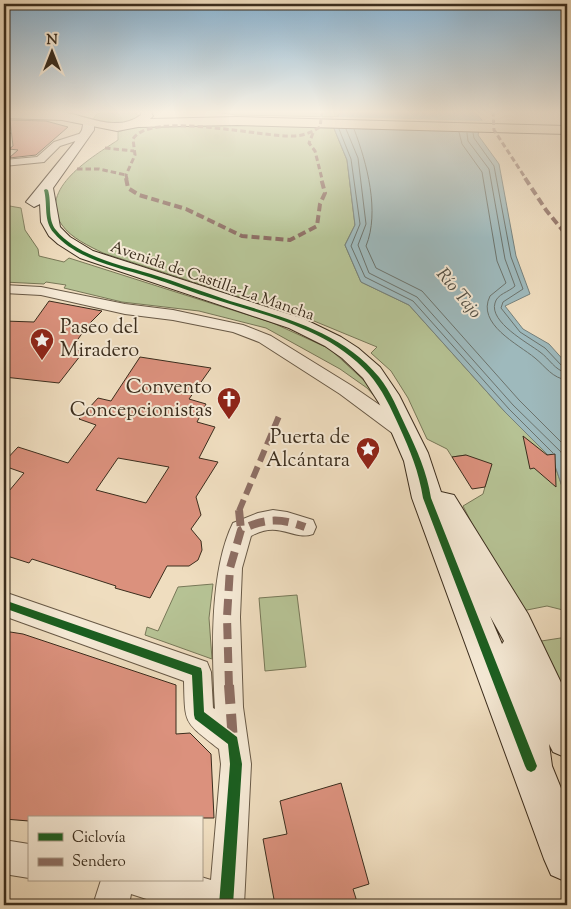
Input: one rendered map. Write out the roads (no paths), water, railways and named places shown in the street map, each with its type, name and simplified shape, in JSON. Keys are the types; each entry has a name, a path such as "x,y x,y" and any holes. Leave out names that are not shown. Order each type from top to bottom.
{"street":[{"path":"4,163 40,160 47,153"},
{"name":"Avenida de Castilla-La Mancha","path":"69,153 40,195 34,216 40,230 66,252 123,273 178,286 308,328 338,344 364,365 384,389 425,477"},
{"path":"4,289 41,291 125,309 173,315 237,328 265,339 346,390 406,433"},
{"path":"425,477 434,488 515,626 567,739"},
{"path":"425,477 426,498 567,859"},
{"path":"144,882 180,898 202,894 226,905 236,764 229,707 227,617 230,568 241,530 258,521 280,518 305,527"},
{"path":"4,604 196,672 199,715 234,741"},
{"path":"515,626 530,766"},
{"path":"477,629 523,688 567,739"},
{"path":"4,857 28,860"},
{"path":"111,905 117,882"}],"water":[{"name":"Río Tajo","path":"344,153 491,153 499,164 516,256 530,294 505,306 523,329 549,344 567,364 567,501 553,460 505,412 409,305 361,282 345,245 355,225 347,160"}],"place":[{"name":"Paseo del Miradero","path":"42,361"},
{"name":"Convento Concepcionistas","path":"229,420"},
{"name":"Puerta de Alcántara","path":"368,470"}]}
